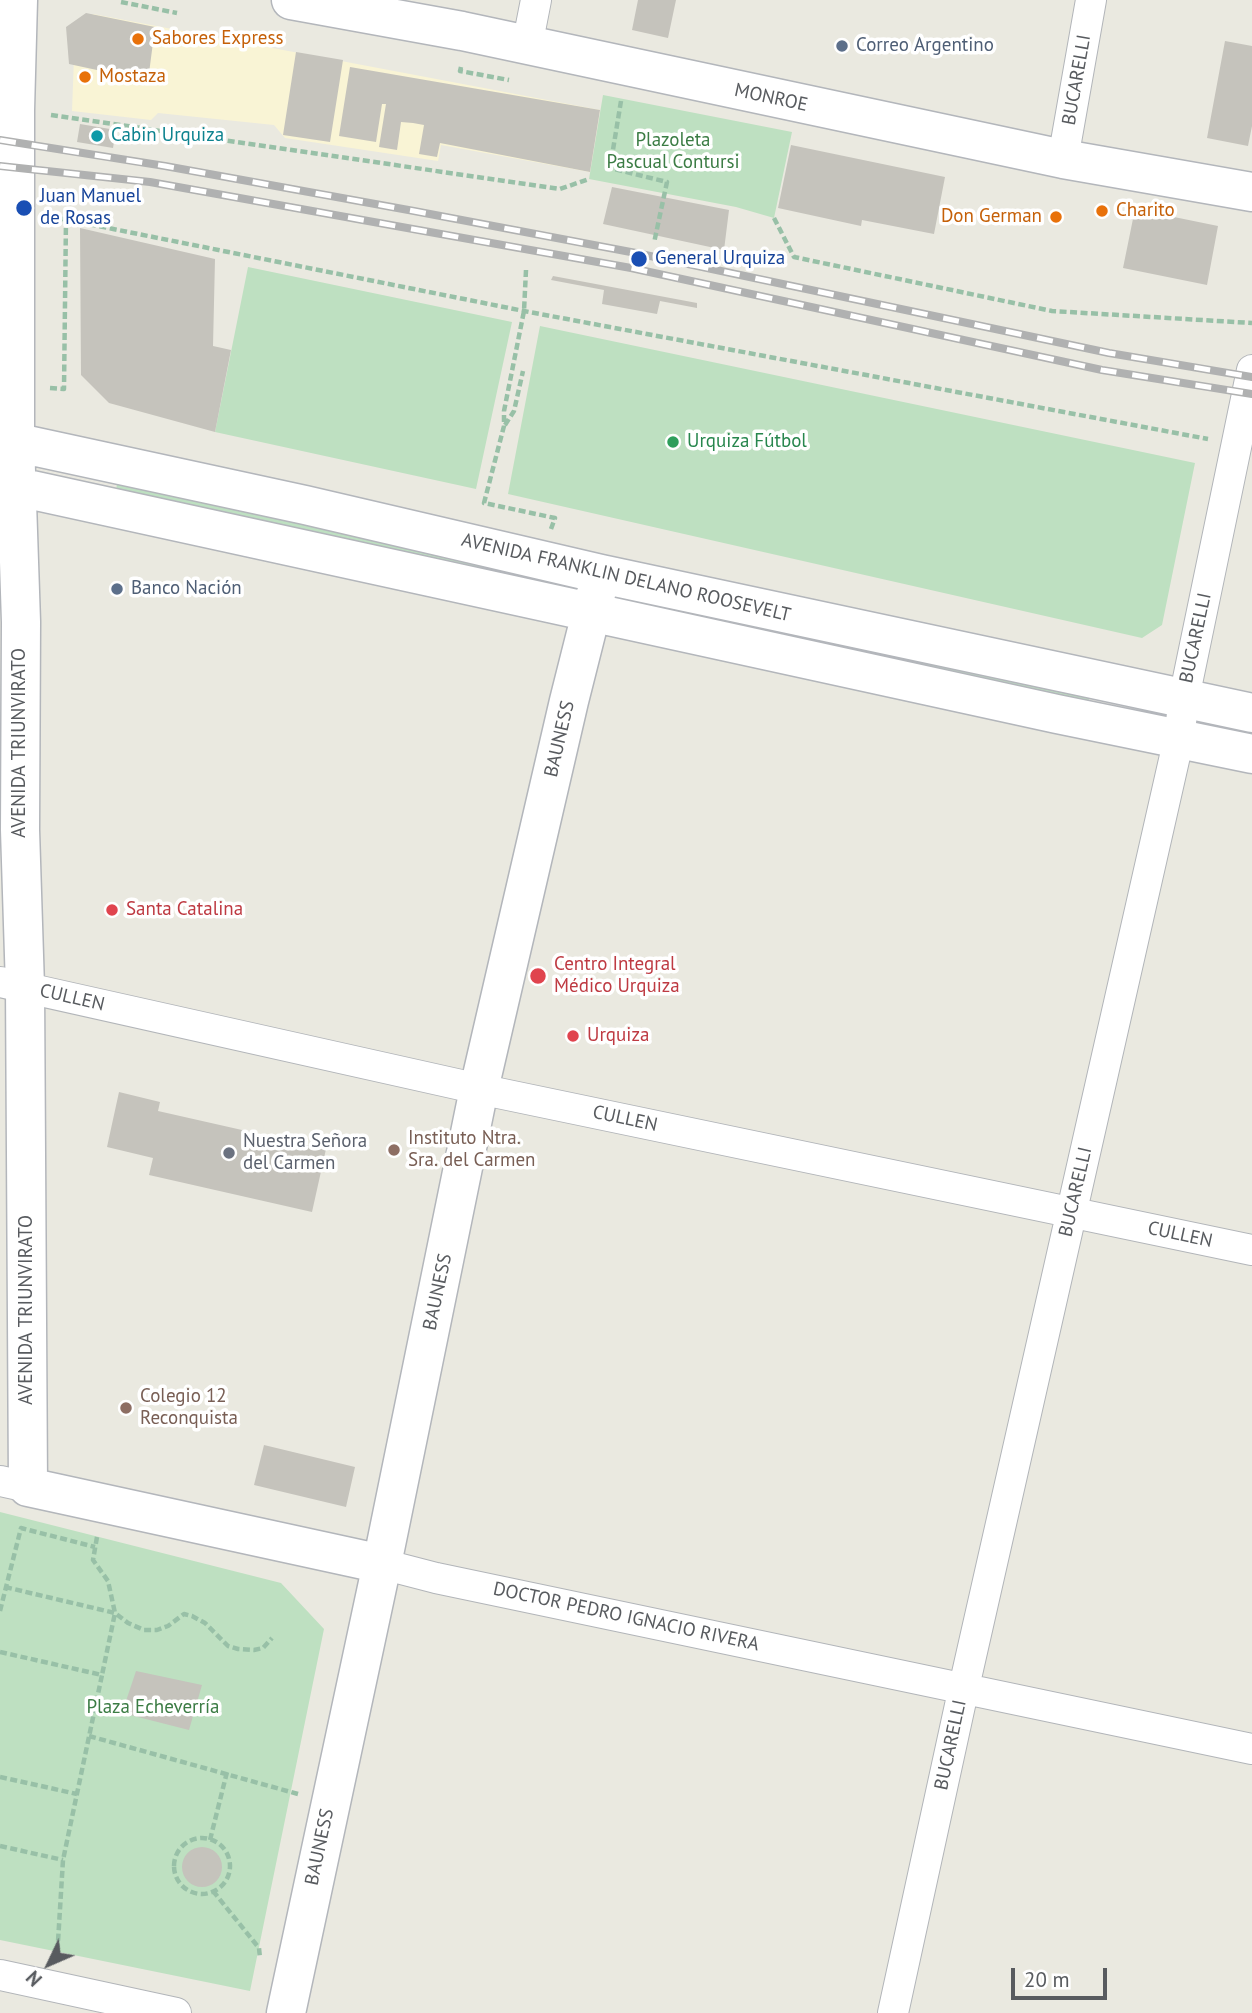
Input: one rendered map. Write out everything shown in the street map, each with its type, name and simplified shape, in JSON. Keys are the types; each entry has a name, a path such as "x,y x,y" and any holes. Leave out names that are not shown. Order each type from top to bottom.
{"street":[{"name":"AVENIDA TRIUNVIRATO","path":"14,1484 12,985 20,830 21,622 7,441 15,209 18,0"},
{"name":"MONROE","path":"290,0 470,33 521,64 1252,192"},
{"path":"521,64 536,0"},
{"name":"BUCARELLI","path":"1063,159 1091,0"},
{"name":"BUCARELLI","path":"893,2013 1179,738 1184,698 1244,446 1252,370"},
{"name":"AVENIDA FRANKLIN DELANO ROOSEVELT","path":"7,441 305,505 601,574 1252,713"},
{"name":"AVENIDA FRANKLIN DELANO ROOSEVELT","path":"9,485 1057,714 1252,754"},
{"name":"BAUNESS","path":"289,1997 480,1088 565,714 601,574"},
{"name":"CULLEN","path":"12,985 480,1088 1252,1251"},
{"name":"DOCTOR PEDRO IGNACIO RIVERA","path":"14,1484 436,1578 1252,1749"},
{"path":"0,1975 55,2000 176,2013"}],"path":[{"path":"121,2 177,13"},
{"path":"470,33 460,71 521,64"},
{"path":"609,99 623,101 610,168 667,182 654,243"},
{"path":"15,110 560,191 589,179"},
{"path":"15,209 524,311 1244,446"},
{"path":"774,218 794,257 1052,311 1252,323"},
{"path":"64,389 65,219"},
{"path":"526,270 524,311 504,411 504,426 484,503 555,518 542,560"},
{"path":"504,426 514,411 523,371"},
{"path":"55,2000 62,1860 115,1613 108,1581 93,1560 104,1503"},
{"path":"0,1611 21,1528 95,1547"},
{"path":"5,1587 115,1613 144,1630 157,1630 168,1626 184,1614 192,1616 205,1623 228,1646 238,1649 263,1648 272,1638"},
{"path":"0,1652 102,1675"},
{"path":"89,1736 227,1772 329,1803"},
{"path":"211,1840 227,1772"},
{"path":"0,1777 76,1794"},
{"path":"201,1838 211,1840 225,1850 230,1867 224,1883 213,1891 200,1894 190,1892 177,1879 174,1870 178,1851 184,1844 201,1838"},
{"path":"0,1846 62,1860"},
{"path":"213,1891 259,1948 262,1967 289,1997"}],"shaded area":[{"path":"93,14 600,110 590,172 441,145 438,161 285,138 274,125 158,113 151,120 72,111 75,31"}],"green space":[{"name":"Plazoleta Pascual Contursi","path":"603,95 792,132 774,218 736,207 589,179"},
{"path":"248,267 512,322 476,489 215,432"},
{"path":"540,326 1195,463 1162,625 1142,638 508,494"},
{"path":"117,482 520,569 518,581 116,494"},
{"path":"684,605 1090,696 1087,706 681,618"},
{"name":"Plaza Echeverría","path":"0,1512 281,1583 324,1629 250,1991 0,1940"}],"building":[{"path":"638,0 676,0 668,38 632,30"},
{"path":"86,13 155,27 148,81 69,64 66,27"},
{"path":"1225,41 1252,46 1252,126 1248,146 1207,138"},
{"path":"296,52 343,60 330,142 283,135"},
{"path":"350,67 600,110 590,172 440,143 437,157 419,154 424,125 413,123 401,122 397,150 379,147 386,104 382,104 376,142 339,136"},
{"name":"Cabin Urquiza","path":"80,124 116,130 113,148 77,142"},
{"path":"791,145 945,177 934,234 862,220 861,226 778,208"},
{"path":"612,187 729,210 724,250 603,224"},
{"path":"1135,209 1218,226 1207,285 1123,268"},
{"path":"80,228 215,259 213,346 231,350 215,432 109,403 81,375"},
{"path":"553,276 697,303 697,308 660,301 657,314 602,304 604,290 551,280"},
{"name":"Nuestra Señora del Carmen","path":"119,1092 160,1102 158,1111 326,1149 312,1212 149,1175 153,1158 107,1147"},
{"path":"264,1445 355,1467 346,1507 254,1485"},
{"path":"136,1671 202,1685 189,1730 122,1713"},
{"path":"202,1847 216,1853 222,1867 216,1881 202,1887 188,1881 182,1867 188,1853"}],"railway":[{"path":"0,140 165,166 636,253 1109,353 1252,377"},
{"path":"0,166 150,182 631,268 1102,370 1252,394"}],"place":[{"name":"Sabores Express","path":"138,39"},
{"name":"Correo Argentino","path":"842,46"},
{"name":"Mostaza","path":"85,77"},
{"name":"Cabin Urquiza","path":"97,136"},
{"name":"Juan Manuel de Rosas","path":"24,208"},
{"name":"Charito","path":"1102,211"},
{"name":"Don German","path":"1056,217"},
{"name":"General Urquiza","path":"639,259"},
{"name":"Urquiza Fútbol","path":"673,442"},
{"name":"Banco Nación","path":"117,589"},
{"name":"Santa Catalina","path":"112,910"},
{"name":"Centro Integral Médico Urquiza","path":"538,976"},
{"name":"Urquiza","path":"573,1036"},
{"name":"Instituto Ntra. Sra. del Carmen","path":"394,1150"},
{"name":"Nuestra Señora del Carmen","path":"229,1153"},
{"name":"Colegio 12 Reconquista","path":"126,1408"}]}
